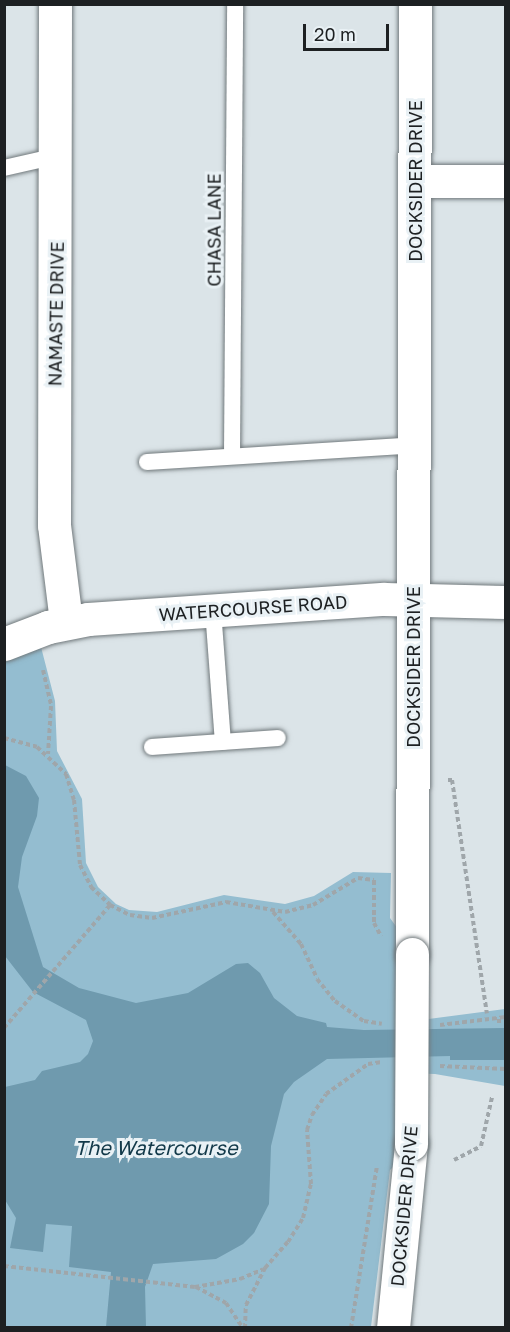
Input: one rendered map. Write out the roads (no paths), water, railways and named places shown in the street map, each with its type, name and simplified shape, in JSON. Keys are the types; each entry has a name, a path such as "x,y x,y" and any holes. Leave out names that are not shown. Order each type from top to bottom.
{"street":[{"name":"NAMASTE DRIVE","path":"55,4 57,156 54,525 66,622"},
{"name":"DOCKSIDER DRIVE","path":"393,1328 411,1144 398,947 413,600 416,4"},
{"path":"415,181 506,180"},
{"name":"WATERCOURSE ROAD","path":"4,644 66,622 213,610 413,600 506,602"}],"lane":[{"name":"CHASA LANE","path":"232,456 235,4"},
{"path":"4,168 57,156"},
{"path":"147,462 414,445"},
{"path":"213,610 222,742"},
{"path":"152,747 278,738"}],"water":[{"name":"The Watercourse","path":"5,765 26,776 39,798 37,816 22,857 18,887 43,967 79,988 136,1003 188,993 236,964 248,963 260,973 274,998 297,1016 326,1023 327,1027 364,1030 505,1028 505,1060 450,1060 450,1056 327,1059 294,1082 284,1094 271,1146 269,1204 254,1233 243,1244 216,1259 153,1264 145,1287 146,1327 106,1327 111,1272 69,1267 72,1226 46,1224 43,1252 10,1248 16,1218 5,1200 5,1087 35,1080 42,1071 80,1062 88,1054 93,1041 86,1020 33,992 5,956"}]}
